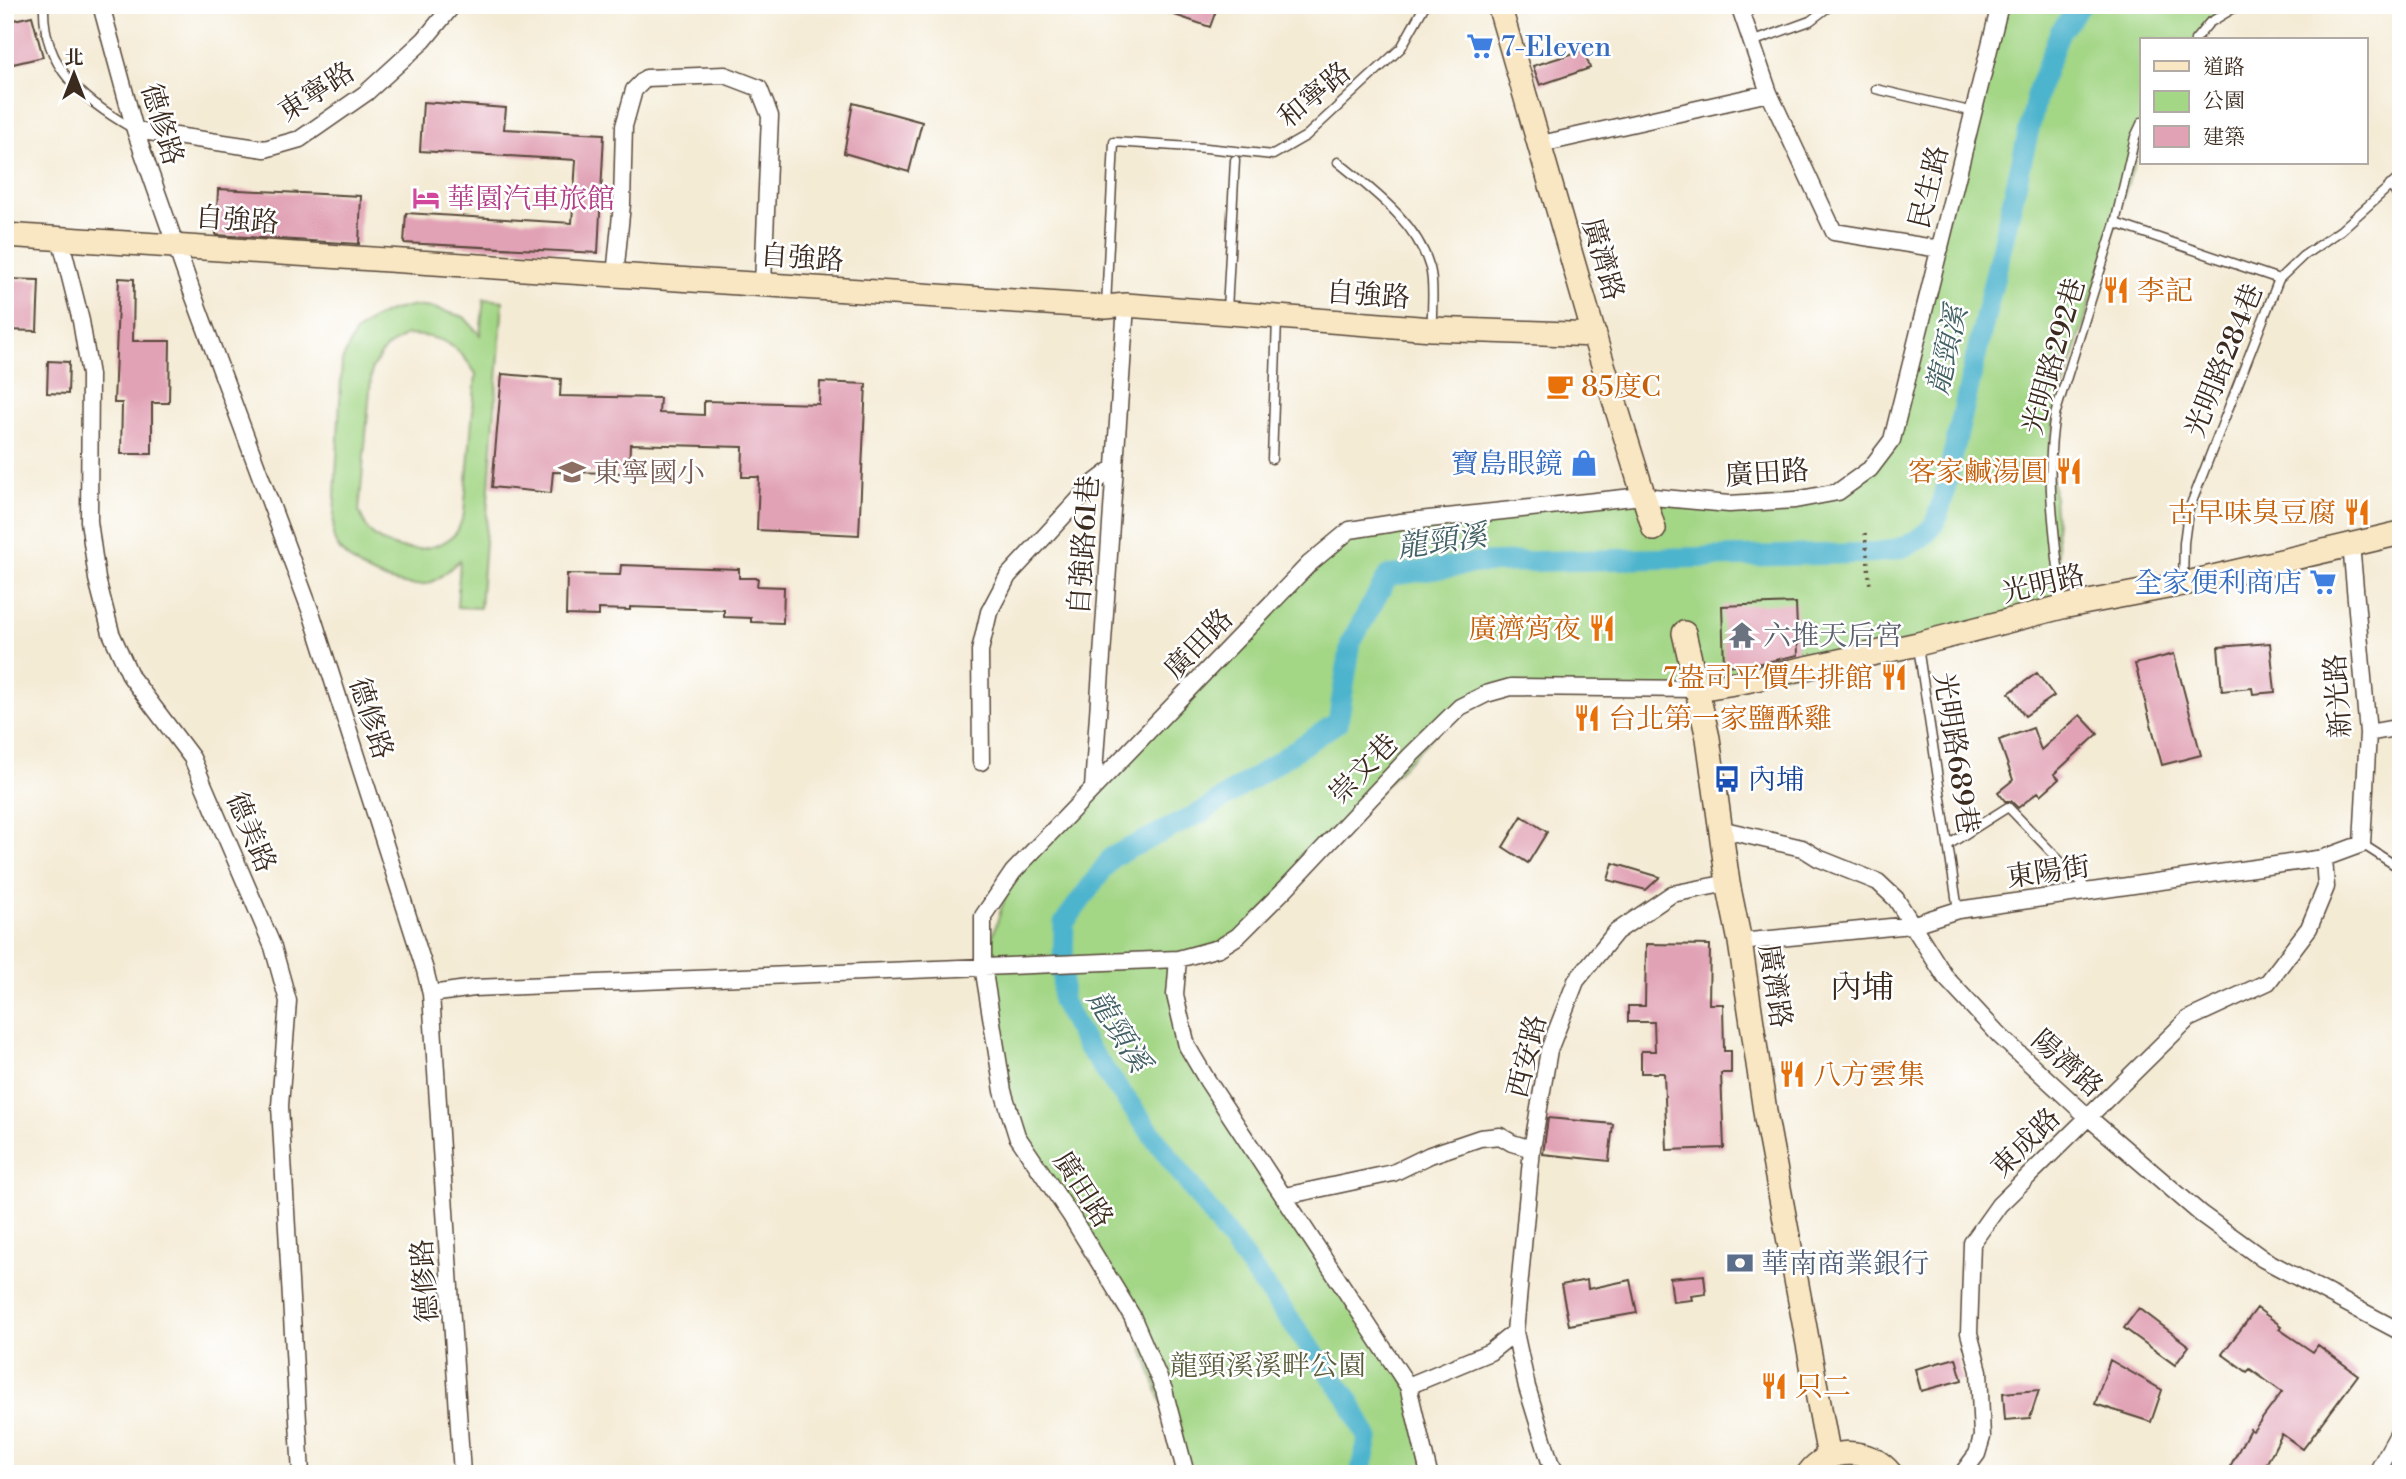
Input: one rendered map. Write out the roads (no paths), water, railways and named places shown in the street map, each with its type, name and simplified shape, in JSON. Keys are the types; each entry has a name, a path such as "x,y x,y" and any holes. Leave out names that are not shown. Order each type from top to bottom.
{"main road":[{"name":"廣濟路","path":"1499,5 1642,496 1654,529"},
{"name":"自強路","path":"5,235 1227,313 1432,329 1595,335"},
{"name":"光明路","path":"1698,689 1918,644 2062,607 2183,584 2401,533"},
{"name":"廣濟路","path":"1684,633 1708,738 1728,883 1740,942 1766,1118 1829,1457"},
{"path":"1808,1474 1813,1467 1829,1457 1844,1453 1861,1454 1876,1460 1891,1474"}],"street":[{"name":"德修路","path":"101,5 135,130 312,615 431,994 463,1474"},
{"name":"東寧路","path":"135,130 265,149 300,139 366,93 424,40 453,5"},
{"name":"民生路","path":"1739,5 1769,93 1834,232 1940,249 2000,5"},
{"path":"615,276 622,204 624,126 634,90 646,78 725,75 759,88 770,116 763,284"},
{"path":"1541,144 1769,93"},
{"name":"德美路","path":"60,237 81,321 90,375 89,521 97,579 111,633 131,677 192,758 273,947 288,1001 280,1105 301,1474"},
{"name":"廣田路","path":"1186,1474 1164,1390 1132,1316 1071,1216 1017,1136 1003,1091 983,966 983,916 1013,872 1310,564 1350,530 1642,496 1729,504 1795,500 1838,492 1871,469 1892,440 1940,249"},
{"name":"自強路61巷","path":"1093,788 1115,467 1116,306"},
{"path":"981,762 980,651 989,612 1007,576 1094,482 1115,467"},
{"name":"新光路","path":"2351,544 2368,733 2362,844"},
{"name":"崇文巷","path":"431,994 474,988 1178,959 1219,948 1238,936 1460,707 1486,694 1511,687 1698,689"},
{"path":"2368,733 2401,727"},
{"name":"陽濟路","path":"1720,829 1802,848 1818,858 1878,882 1896,899 1946,978 2000,1037 2088,1117 2201,1214 2263,1259 2401,1332"},
{"name":"東陽街","path":"1740,942 1911,925 1958,910 2324,858 2362,844"},
{"name":"東成路","path":"1962,1474 1977,1454 1982,1437 1979,1371 1969,1333 1972,1243 1999,1205 2188,1019 2268,982 2309,928 2326,887 2324,858"},
{"name":"西安路","path":"1557,1474 1550,1462 1531,1400 1515,1332 1532,1149 1549,1050 1576,981 1616,932 1672,894 1728,883"},
{"path":"1178,959 1175,995 1187,1045 1207,1080 1408,1386 1429,1474"},
{"path":"1285,1196 1393,1173 1430,1155 1480,1138 1500,1136 1532,1149"},
{"path":"1408,1386 1490,1352 1515,1332"},
{"path":"2376,1474 2401,1429"}],"lane":[{"path":"44,5 43,23 55,61 69,81 90,101 135,130"},
{"name":"和寧路","path":"1116,306 1115,142 1273,155 1306,136 1401,48 1425,5"},
{"path":"1751,42 1810,21 1831,5"},
{"path":"2196,38 2209,23 2239,5"},
{"path":"1876,89 1973,112"},
{"name":"光明路292巷","path":"2062,607 2050,445 2055,415 2115,223 2135,137 2140,126"},
{"path":"1227,313 1235,160"},
{"path":"1338,162 1382,198 1419,240 1430,270 1432,329"},
{"path":"2279,279 2303,256 2341,230 2401,176"},
{"path":"2390,185 2401,201"},
{"name":"光明路284巷","path":"2115,223 2279,279 2188,512 2183,584"},
{"path":"1272,459 1278,317"},
{"name":"光明路689巷","path":"1918,644 1958,910"},
{"path":"1948,845 2008,807 2090,891"},
{"path":"2362,844 2401,869"}],"waterway":[{"name":"龍頸溪","path":"1360,1474 1368,1439 1349,1400 1086,1045 1062,1001 1064,923 1112,857 1202,812 1338,722 1351,642 1388,576 1476,563 1853,554 1902,547 1924,535 1933,526 1941,503 2039,87 2060,32 2081,5"}],"place":[{"name":"7-Eleven","path":"1480,46"},
{"name":"華園汽車旅館","path":"426,198"},
{"name":"李記","path":"2116,290"},
{"name":"85度C","path":"1560,386"},
{"name":"寶島眼鏡","path":"1584,463"},
{"name":"客家鹹湯圓","path":"2069,471"},
{"name":"東寧國小","path":"572,472"},
{"name":"古早味臭豆腐","path":"2357,512"},
{"name":"全家便利商店","path":"2323,582"},
{"name":"廣濟宵夜","path":"1602,628"},
{"name":"六堆天后宮","path":"1742,635"},
{"name":"7盎司平價牛排館","path":"1894,677"},
{"name":"台北第一家鹽酥雞","path":"1587,718"},
{"name":"內埔","path":"1727,779"},
{"name":"八方雲集","path":"1792,1074"},
{"name":"華南商業銀行","path":"1740,1263"},
{"name":"只二","path":"1774,1386"}],"district":[{"name":"內埔","path":"1862,987"}],"park label":[{"name":"龍頸溪溪畔公園","path":"1268,1365"}]}
